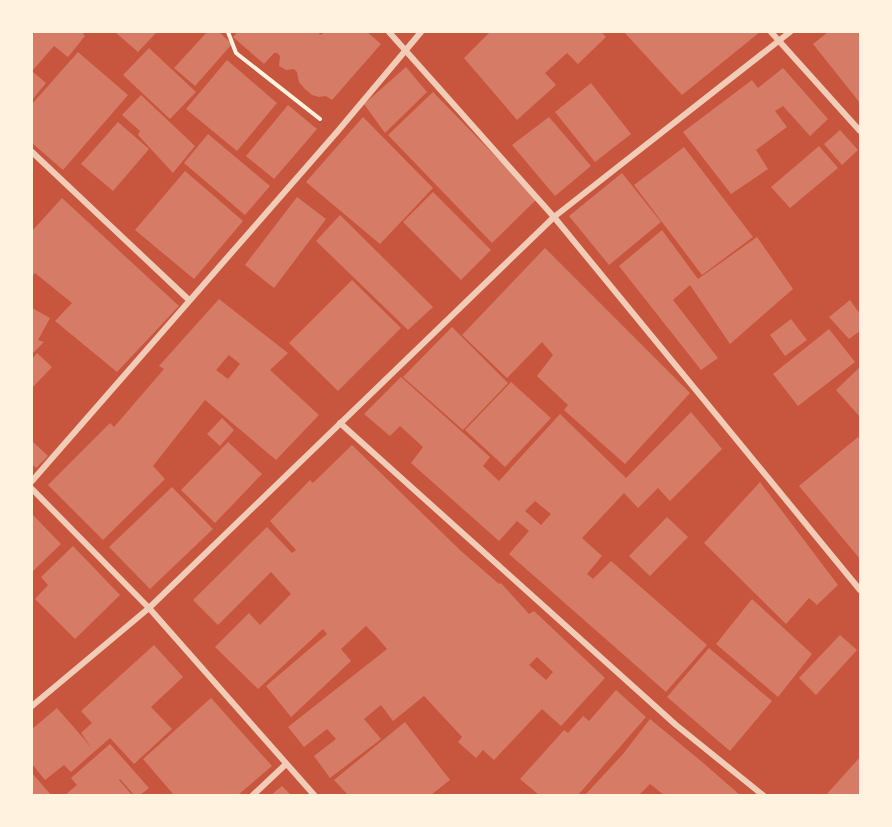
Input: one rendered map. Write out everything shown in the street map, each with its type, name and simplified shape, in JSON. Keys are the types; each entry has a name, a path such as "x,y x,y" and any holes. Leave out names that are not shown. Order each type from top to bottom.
{"street":[{"path":"389,32 554,217 861,590"},
{"path":"32,481 338,132 421,32"},
{"path":"771,32 861,131"},
{"path":"32,706 149,608 554,217 790,32"},
{"path":"32,152 189,300"},
{"path":"340,423 676,725 764,795"},
{"path":"32,489 149,608 315,795"},
{"path":"252,795 286,764"}],"path":[{"path":"228,32 236,53 338,132"}],"building":[{"path":"32,32 85,32 83,34 85,36 68,57 54,46 32,71"},
{"path":"115,32 157,32 138,52"},
{"path":"207,32 219,32 232,44 195,86 174,68"},
{"path":"238,32 317,32 321,35 324,32 367,32 381,44 332,100 326,96 312,95 299,82 294,69 286,70 279,66 280,56 277,53 274,53 264,64 233,37"},
{"path":"490,32 601,32 606,37 578,64 567,53 545,73 556,85 517,120 464,58"},
{"path":"624,32 760,32 682,95"},
{"path":"828,32 860,32 860,103 813,44"},
{"path":"149,48 196,92 170,119 123,75"},
{"path":"78,52 128,95 63,170 32,143 32,104"},
{"path":"227,60 277,103 237,151 186,109"},
{"path":"406,67 427,92 385,133 364,104"},
{"path":"783,68 828,119 810,136 783,106 775,111 787,127 756,150 768,169 731,194 683,132 752,80 758,88"},
{"path":"32,71 46,83 32,100"},
{"path":"591,83 631,134 595,162 555,112"},
{"path":"433,92 537,199 492,243 388,135"},
{"path":"141,95 195,146 173,173 138,135 140,131 122,115"},
{"path":"288,105 317,129 274,179 246,156"},
{"path":"363,117 433,188 380,244 306,182"},
{"path":"549,117 591,166 555,196 512,145"},
{"path":"118,122 149,149 113,191 81,164"},
{"path":"840,130 858,150 842,165 824,144"},
{"path":"208,134 270,186 245,215 184,163"},
{"path":"819,146 838,168 790,208 771,187"},
{"path":"684,147 753,237 702,275 634,185"},
{"path":"185,171 243,221 194,279 135,230"},
{"path":"622,173 661,222 609,265 569,216"},
{"path":"433,192 491,250 461,280 403,222"},
{"path":"297,197 326,219 274,288 245,265"},
{"path":"62,198 179,306 117,372 55,321 72,303 35,273 32,276 32,231"},
{"path":"340,215 433,307 408,330 316,241"},
{"path":"662,230 698,279 757,237 793,289 730,344 690,285 673,300 718,358 701,370 619,266"},
{"path":"545,248 690,393 625,464 564,410 568,405 537,376 553,355 542,342 507,378 462,335"},
{"path":"352,280 401,328 338,391 289,343"},
{"path":"219,299 288,353 270,370 319,415 276,460 205,400 153,466 165,479 103,540 48,485 110,423 114,427 164,369 159,366","holes":["229,355 240,364 228,379 216,370"]},
{"path":"850,300 860,314 860,331 849,339 829,317"},
{"path":"32,308 50,318 38,340 44,342 32,354"},
{"path":"791,319 807,340 785,356 770,335"},
{"path":"452,327 508,383 463,430 403,377"},
{"path":"829,329 855,362 798,406 773,374"},
{"path":"37,353 52,367 32,388 32,359"},
{"path":"860,367 860,417 836,390"},
{"path":"401,377 490,457 483,466 499,481 560,414 626,478 691,412 722,449 670,501 658,488 638,508 624,493 582,538 602,556 587,574 593,579 611,561 707,645 666,692 509,554 529,531 517,521 499,541 411,463 423,447 400,426 390,436 364,414","holes":["535,501 551,514 541,525 525,511"]},
{"path":"511,382 551,418 505,467 465,430"},
{"path":"222,418 234,430 220,446 207,434"},
{"path":"858,437 860,440 860,559 799,486"},
{"path":"32,441 48,456 36,468 32,464"},
{"path":"228,442 262,474 215,523 181,490"},
{"path":"352,445 461,551 499,584 501,583 529,614 534,611 605,678 561,726 542,709 494,760 483,750 476,758 458,742 462,737 424,696 393,721 381,705 364,719 381,739 330,778 314,756 336,739 327,729 304,747 288,727 387,649 366,626 341,649 351,661 291,717 266,686 327,634 323,629 258,689 215,647 249,613 260,625 291,594 271,572 218,625 193,600 267,527 292,553 296,550 270,521 310,480 313,483","holes":["537,657 553,672 546,680 529,665"]},
{"path":"760,482 838,585 817,605 809,598 786,624 704,543"},
{"path":"172,487 213,529 150,589 109,547"},
{"path":"32,514 61,544 32,572"},
{"path":"667,517 688,537 650,576 629,556"},
{"path":"73,546 120,595 75,639 35,599 48,585 41,577"},
{"path":"752,599 812,654 778,697 716,644"},
{"path":"840,635 857,650 816,695 799,678"},
{"path":"154,645 183,677 151,707 172,729 134,764 110,738 71,772 64,765 45,780 32,764 32,729 57,708 91,747 81,733 92,723 81,711"},
{"path":"709,648 772,701 730,751 667,697"},
{"path":"616,690 646,717 578,795 539,795 520,779 564,730 568,733 583,716 589,721"},
{"path":"211,698 272,766 238,795 174,795 143,759"},
{"path":"650,719 740,795 664,795 650,784 639,795 585,795 623,754"},
{"path":"405,722 450,780 431,795 348,795 334,780"},
{"path":"110,744 149,788 140,795 134,795 120,779 132,795 65,795 77,785 71,778"},
{"path":"860,757 860,795 826,795"},
{"path":"32,773 51,795 32,795"},
{"path":"282,786 291,795 271,795"}]}
